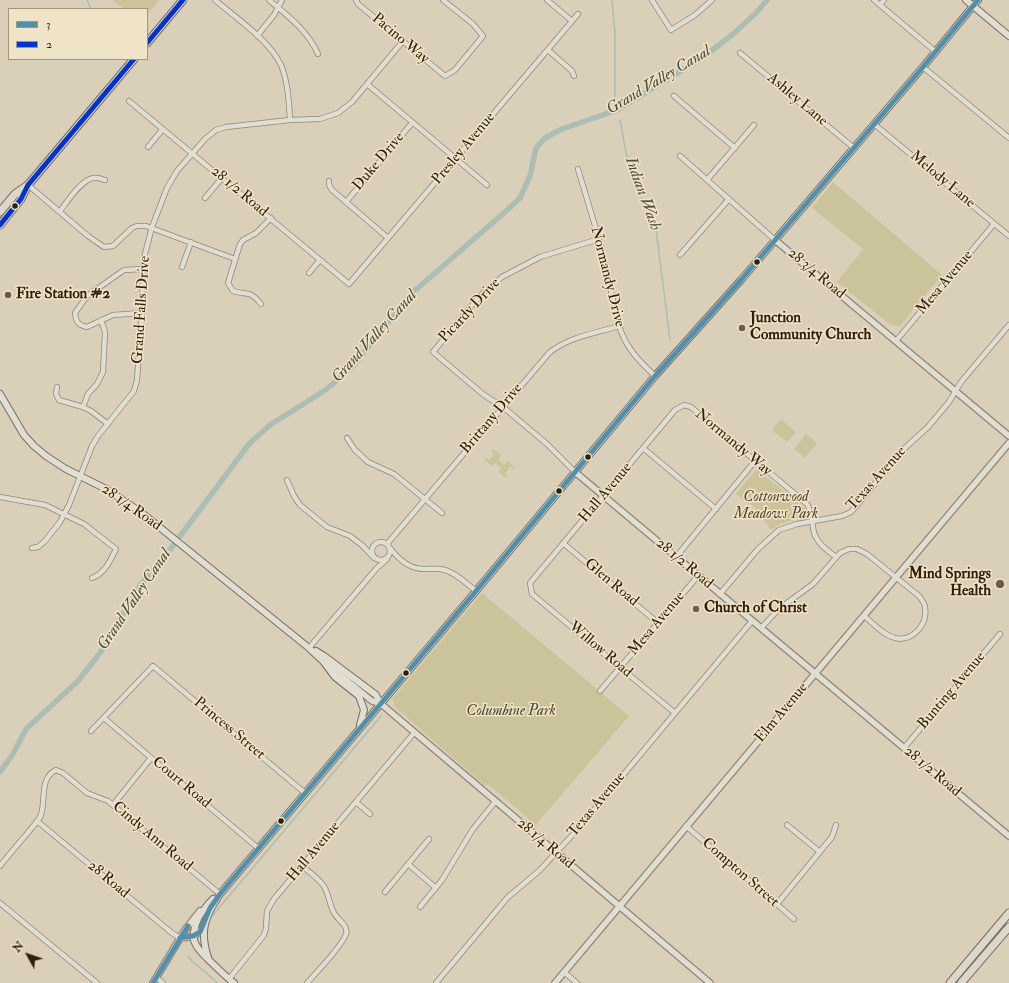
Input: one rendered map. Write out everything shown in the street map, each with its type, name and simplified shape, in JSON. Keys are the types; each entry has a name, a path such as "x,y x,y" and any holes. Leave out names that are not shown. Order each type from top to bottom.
{"main road":[{"path":"148,42 183,0"},
{"path":"966,0 1009,36"},
{"path":"209,960 204,941 204,925 208,913 220,894 655,376 711,315 936,52 978,0"},
{"path":"0,225 21,199 28,185 133,60"},
{"path":"0,212 15,194 28,185"},
{"name":"28 1/4 Road","path":"0,394 19,427 34,446 55,462 106,489 130,504 309,648 323,661"},
{"name":"28 1/4 Road","path":"309,648 324,656 376,695 380,703"},
{"path":"323,661 335,677 359,696 362,702 364,710 363,715 355,734"},
{"path":"220,894 208,904 197,923 193,937 197,948 232,981"},
{"path":"950,983 1009,913"},
{"path":"1003,934 1004,925 1009,918"},
{"path":"974,968 983,950 996,935 997,927"},
{"path":"961,983 1009,927"}],"street":[{"path":"215,0 257,36 270,50 281,66 286,86 290,120"},
{"path":"269,0 303,30 318,54"},
{"path":"257,36 274,15 282,0"},
{"name":"Pacino Way","path":"356,0 358,4 445,76 455,70 483,36 473,24 443,0"},
{"path":"548,0 572,21"},
{"path":"652,0 671,30 695,15 712,0"},
{"path":"874,0 936,52"},
{"path":"880,5 884,0"},
{"name":"Presley Avenue","path":"349,284 578,14"},
{"name":"Grand Falls Drive","path":"32,548 45,541 60,522 92,446 98,436 130,397 135,387 137,380 142,313 144,254 152,228 172,179 192,153 211,133 226,127 290,120 320,119 338,113 352,102 403,41"},
{"path":"548,50 572,70 574,76"},
{"name":"Ashley Lane","path":"740,53 854,148"},
{"path":"923,67 1009,138"},
{"path":"367,84 487,185"},
{"path":"674,96 735,148"},
{"name":"28 1/2 Road","path":"129,101 349,284"},
{"name":"Duke Drive","path":"346,202 412,123"},
{"name":"Melody Lane","path":"874,124 1009,236"},
{"path":"707,180 754,125"},
{"path":"148,147 163,129"},
{"name":"28 3/4 Road","path":"680,156 775,240 1009,436"},
{"name":"Normandy Drive","path":"578,169 599,239 622,336 631,351 655,376"},
{"path":"60,211 83,183 93,178 106,180"},
{"path":"205,198 222,178"},
{"path":"329,181 329,185 332,190 388,238"},
{"path":"28,185 88,236 104,247 114,246 132,228 141,226 152,228 235,259"},
{"path":"680,255 729,199"},
{"path":"261,304 249,293 238,293 234,291 230,288 228,283 240,244 243,240 256,233 271,218"},
{"name":"Mesa Avenue","path":"896,341 994,224"},
{"name":"Picardy Drive","path":"433,352 484,292 502,277 540,256 599,239"},
{"path":"182,267 191,242"},
{"path":"309,273 320,260"},
{"path":"142,313 113,315 88,327 79,325 76,321 75,313 87,296 124,270 143,269"},
{"path":"83,407 88,394 97,384 103,372 105,332 101,320"},
{"name":"Brittany Drive","path":"388,546 425,498 542,360 555,348 569,341 619,326"},
{"name":"Texas Avenue","path":"720,594 758,549 779,530 797,524 842,516 851,512 905,448 928,427 949,402 961,382 1009,326"},
{"name":"28 1/2 Road","path":"433,352 484,395 502,407 547,444 575,472 603,496 1009,836"},
{"path":"56,387 56,394 59,400 83,407 108,424"},
{"name":"Normandy Way","path":"684,405 688,405 694,409 807,504 817,539 824,548 836,557"},
{"name":"Hall Avenue","path":"530,584 675,410 684,405"},
{"path":"347,438 355,450 368,462 394,474 442,513"},
{"name":"Elm Avenue","path":"555,983 618,906 1009,443"},
{"path":"643,448 716,509"},
{"path":"676,557 755,461"},
{"path":"288,480 294,496 300,505 327,527 350,536 363,546 374,558 382,561 387,559"},
{"path":"0,497 40,503 84,524 116,550 100,575 92,578"},
{"path":"374,558 372,555 372,549 375,544 381,542 388,546 398,558 408,566 420,570 441,569 449,571 476,591"},
{"name":"Glen Road","path":"563,543 658,623"},
{"path":"309,648 376,569 387,559 390,555 388,546"},
{"path":"761,628 780,608 813,584 840,553 849,549 857,549 862,551 897,577 920,596 925,606 925,616 921,628 909,637 896,638 887,635 864,616"},
{"name":"Mesa Avenue","path":"600,691 698,576"},
{"name":"Willow Road","path":"530,584 532,594 675,713"},
{"name":"Texas Avenue","path":"436,983 508,897 539,871 578,829 752,621"},
{"name":"Bunting Avenue","path":"904,748 1000,634"},
{"name":"28 1/4 Road","path":"323,661 372,701 380,703 710,983"},
{"name":"Princess Street","path":"104,718 153,666 305,792"},
{"path":"91,731 104,718"},
{"name":"Court Road","path":"104,718 258,848"},
{"name":"Hall Avenue","path":"232,981 264,935 267,911 270,906 414,733"},
{"path":"113,804 152,758"},
{"name":"Cindy Ann Road","path":"37,821 43,808 44,787 47,779 54,770 63,772 87,793 105,799 113,804 220,894"},
{"path":"356,802 370,814"},
{"path":"420,907 436,888 473,829 495,802"},
{"path":"0,866 37,821"},
{"name":"28 Road","path":"37,821 172,934 180,938"},
{"path":"787,825 820,852"},
{"path":"777,904 832,837 836,825"},
{"name":"Compton Street","path":"686,826 794,919"},
{"path":"385,892 429,839"},
{"path":"408,864 436,888"},
{"path":"302,866 317,878 325,888 334,913 346,927 347,932 340,944 307,983"},
{"path":"0,903 97,983"},
{"path":"163,983 155,980 185,930 208,904"},
{"path":"180,938 193,937 204,925"},
{"path":"564,972 577,983"}],"green space":[{"path":"113,0 159,0 148,14 148,8 123,8"},
{"path":"833,182 942,275 900,326 891,325 837,282 863,249 812,208"},
{"path":"781,419 796,432 787,442 772,430"},
{"path":"806,434 817,443 805,458 794,449"},
{"path":"493,449 501,455 498,459 504,465 508,461 515,468 510,467 505,473 508,476 506,478 499,472 501,468 495,463 492,466 484,459 485,457 489,460 495,454 491,451"},
{"name":"Cottonwood Meadows Park","path":"758,470 804,508 806,514 804,517 780,524 771,530 754,507 736,494 755,471"},
{"name":"Columbine Park","path":"482,593 629,716 534,827 530,823 529,819 489,785 484,785 393,705 392,699"}],"waterway":[{"path":"87,0 91,8"},
{"name":"Indian Wash","path":"612,0 615,33 615,101"},
{"name":"Grand Valley Canal","path":"0,772 13,754 26,729 78,681 100,653 142,583 169,551 249,444 270,425 327,389 352,367 412,293 520,198 530,176 536,148 545,138 562,129 617,110 702,58 732,35 756,13 767,0"},
{"name":"Indian Wash","path":"620,120 627,158 639,193 656,229 670,340"},
{"name":"Indian Wash","path":"213,915 381,716"},
{"name":"Indian Wash","path":"188,956 218,983"}],"transit line":[{"name":"2","path":"148,42 183,0"},
{"name":"3","path":"180,938 193,936 200,932 210,908 220,894 655,376 741,280 923,67 978,0"},
{"name":"2","path":"0,225 21,199 28,185 133,60"},
{"name":"3","path":"153,983 188,926"}],"place":[{"name":"Fire Station #2","path":"8,295"},
{"name":"Junction Community Church","path":"742,328"},
{"name":"Mind Springs Health","path":"1000,584"},
{"name":"Church of Christ","path":"696,609"}]}
